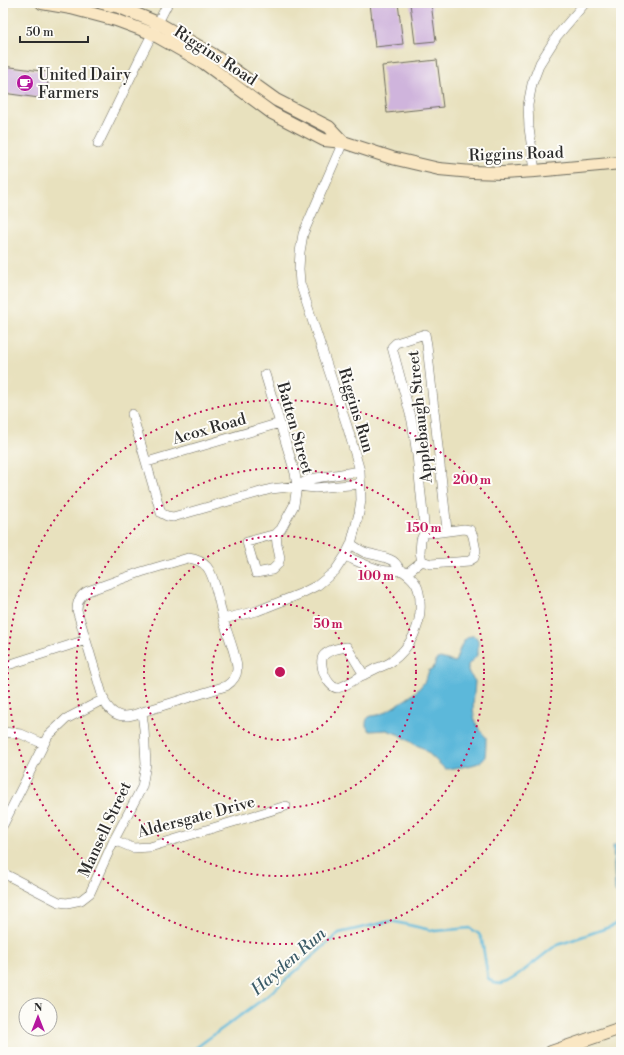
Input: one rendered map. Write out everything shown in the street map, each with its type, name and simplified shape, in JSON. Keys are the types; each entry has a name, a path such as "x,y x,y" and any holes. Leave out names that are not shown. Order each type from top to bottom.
{"main road":[{"name":"Riggins Road","path":"42,3 72,8 116,20 152,34 204,63 272,112 324,140 343,142 392,158 439,169 472,172 502,173 621,163"},
{"name":"Riggins Road","path":"102,3 119,7 158,23 212,54 276,100 330,127 343,142"},
{"path":"551,1052 621,1028"}],"street":[{"path":"98,144 168,3"},
{"path":"535,171 529,128 528,105 532,84 540,63 557,36 585,3"},
{"name":"Riggins Run","path":"224,619 257,611 300,594 322,582 335,571 345,556 351,544 359,512 361,500 360,471 348,429 300,283 299,269 303,234 343,142"},
{"name":"Applebaugh Street","path":"422,561 420,552 421,540 424,533 417,455 412,421 392,347 396,343 425,334 447,530"},
{"name":"Batten Street","path":"265,374 295,473 297,486 294,505 281,529 276,534"},
{"path":"132,414 147,462 160,512 167,516 173,517 271,489 297,486 315,488 361,484"},
{"name":"Acox Road","path":"147,462 280,423"},
{"path":"297,486 310,479 360,471"},
{"path":"345,556 373,568 395,572 404,572 422,561 431,564 469,561 474,558 476,551 474,536 470,530 464,528 424,533"},
{"path":"276,534 280,558 278,564 272,570 256,573 247,542 276,534"},
{"path":"351,544 364,552 392,560 404,572 410,575 420,595 421,608 418,625 413,638 401,654 390,664 377,668 364,675 339,688 334,688 325,675 322,659 333,650 347,647 364,675"},
{"path":"188,558 198,560 206,565 211,572 238,670 234,680 226,686 128,717 119,715 108,708 86,640 77,610 77,603 83,593 141,572 188,558"},
{"path":"3,666 86,640"},
{"path":"3,825 48,736 66,719 104,699"},
{"name":"Mansell Street","path":"3,873 59,902 81,900 90,893 114,840 142,787 146,764 142,713"},
{"path":"3,732 21,734 44,744"},
{"name":"Aldersgate Drive","path":"114,840 133,848 150,847 286,806"}],"water":[{"path":"473,636 478,640 478,652 476,657 468,665 468,672 475,681 473,704 474,718 480,731 486,737 485,755 482,761 466,766 445,769 423,748 400,735 387,730 370,731 366,726 366,721 370,716 379,715 385,712 416,691 424,682 429,670 433,669 436,660 440,658 455,662 463,642 468,637"},
{"path":"621,842 620,899 615,891 613,846"}],"building":[{"path":"370,3 398,3 403,44 375,47"},
{"path":"410,3 431,3 436,41 415,43"},
{"path":"437,60 443,107 387,113 382,66"},
{"name":"United Dairy Farmers","path":"3,66 49,72 46,99 3,93"}],"waterway":[{"name":"Hayden Run","path":"190,1052 266,997 339,933 391,921 435,931 470,928 479,934 482,940 488,978 494,983 500,984 517,976 555,946 621,923"}],"place":[{"name":"United Dairy Farmers","path":"25,83"}]}
